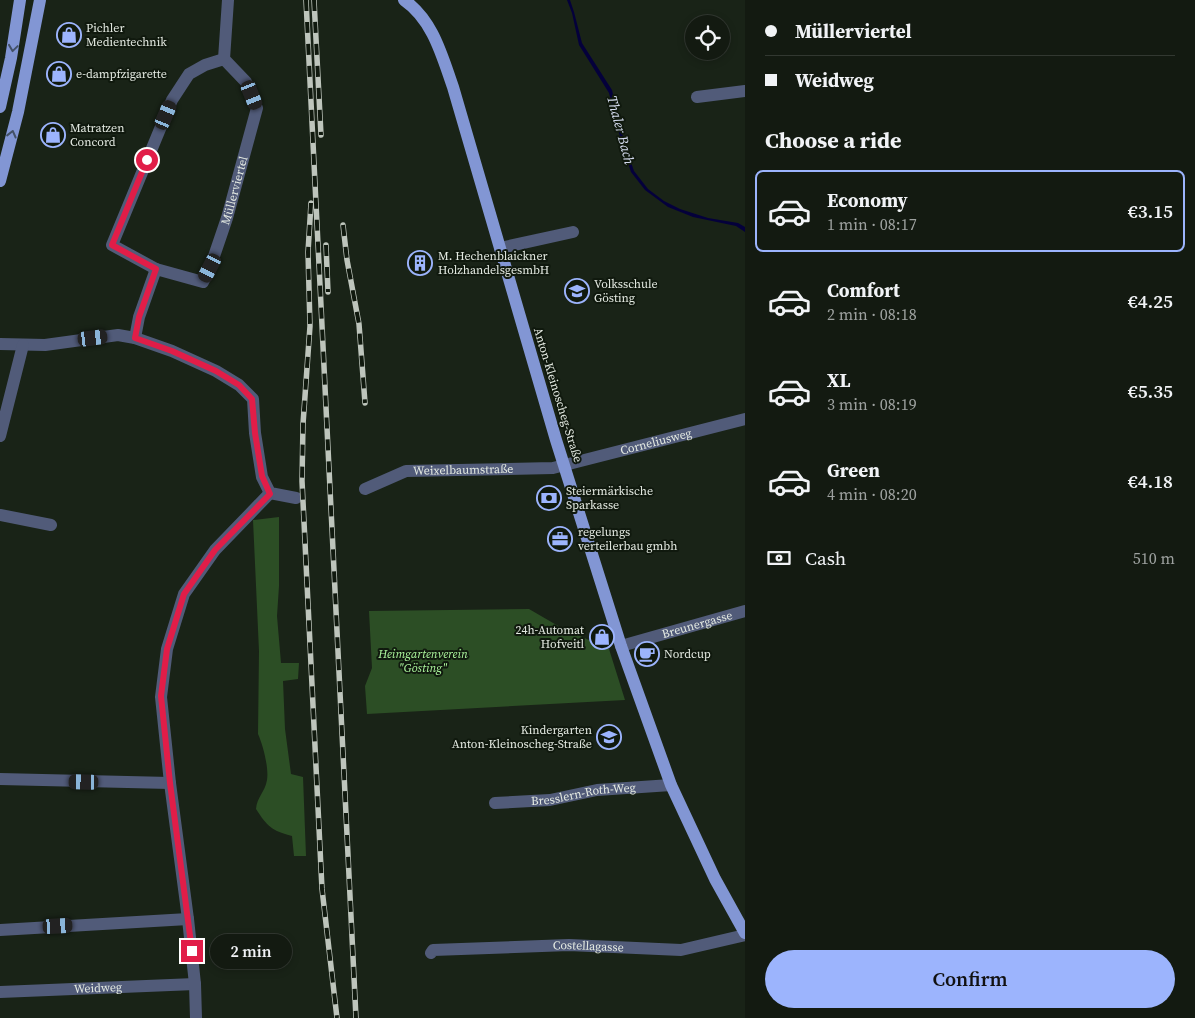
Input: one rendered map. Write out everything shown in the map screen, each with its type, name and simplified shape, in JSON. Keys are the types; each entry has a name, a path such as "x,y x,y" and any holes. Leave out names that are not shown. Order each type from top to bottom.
{"main road":[{"path":"0,107 11,58 20,0"},
{"path":"0,181 20,103 40,0"},
{"name":"Anton-Kleinoscheg-Straße","path":"407,1 435,37 453,87 565,465 621,646 670,785 715,879 745,934"}],"street":[{"path":"224,59 228,0"},
{"name":"Müllerviertel","path":"224,59 246,82 257,108 227,218 210,268 203,282 156,269 112,245 172,100 189,74 206,65 224,59"},
{"path":"697,97 745,91"},
{"path":"500,248 573,232"},
{"path":"135,338 139,317 156,269"},
{"path":"0,344 45,345 118,335 135,338 172,351 216,371 239,385 252,399 262,476 270,494"},
{"path":"0,436 23,346"},
{"name":"Corneliusweg","path":"565,465 745,419"},
{"name":"Weixelbaumstraße","path":"365,489 406,471 553,468 565,465"},
{"path":"270,494 296,498"},
{"path":"196,1018 195,984 188,919 170,783 161,696 167,649 184,594 215,550 270,494"},
{"path":"0,515 51,525"},
{"name":"Breunergasse","path":"621,646 745,611"},
{"path":"0,779 170,783"},
{"name":"Bresslern-Roth-Weg","path":"494,803 550,800 597,790 670,785"},
{"path":"0,930 188,919"},
{"name":"Costellagasse","path":"431,953 433,950 569,945 681,950 745,934"},
{"name":"Weidweg","path":"0,992 195,984"}],"green space":[{"path":"279,517 277,616 281,663 299,663 298,679 283,681 285,729 291,774 303,777 306,856 294,856 292,836 271,827 263,820 256,809 266,784 267,769 258,734 259,651 253,520"},
{"name":"Heimgartenverein \"Gösting\"","path":"529,609 560,627 609,649 625,700 367,714 365,686 372,668 369,611"}],"water":[{"name":"Thaler Bach","path":"567,0 570,0 582,43 612,90 625,145 634,171 648,189 664,201 680,209 708,218 738,223 745,227 745,232 736,226 693,217 668,207 645,190 631,172 609,93 579,45"}],"railway":[{"path":"306,0 356,1018"},
{"path":"314,0 321,135"},
{"path":"311,203 308,252 310,326 303,424 302,481 322,889 337,1018"},
{"path":"343,225 347,260 359,324 365,403"},
{"path":"326,245 328,292"}],"place":[{"name":"Pichler Medientechnik","path":"69,35"},
{"name":"e-dampfzigarette","path":"59,74"},
{"name":"Matratzen Concord","path":"53,135"},
{"name":"M. Hechenblaickner HolzhandelsgesmbH","path":"420,263"},
{"name":"Volksschule Gösting","path":"577,291"},
{"name":"Steiermärkische Sparkasse","path":"549,498"},
{"name":"regelungs verteilerbau gmbh","path":"560,539"},
{"name":"24h-Automat Hofveitl","path":"602,637"},
{"name":"Nordcup","path":"647,654"},
{"name":"Kindergarten Anton-Kleinoscheg-Straße","path":"609,737"}],"route":[{"path":"147,160 112,245 156,269 139,317 135,338 172,351 216,371 239,385 252,399 262,476 270,494 215,550 184,594 167,649 161,696 170,783 192,951"}]}
